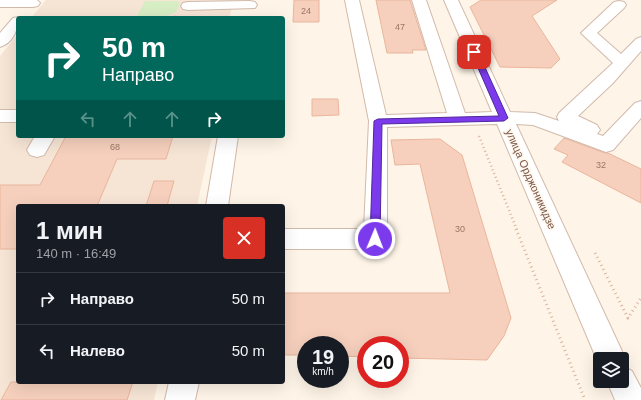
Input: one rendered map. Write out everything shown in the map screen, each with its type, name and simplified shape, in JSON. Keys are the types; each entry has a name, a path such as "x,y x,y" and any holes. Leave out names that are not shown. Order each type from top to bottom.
{"street":[{"path":"285,239 375,239 378,121 352,0"},
{"path":"419,0 465,119"},
{"name":"улица Орджоникидзе","path":"451,0 608,352"},
{"path":"0,3 35,2"},
{"path":"23,16 35,2"},
{"path":"619,5 588,33 622,63"},
{"path":"188,6 250,8"},
{"path":"0,42 16,23"},
{"path":"611,140 566,117 608,79 641,42"},
{"path":"378,121 504,118 535,119 606,145 641,107"},
{"path":"0,116 16,116"},
{"path":"217,204 228,138"},
{"path":"180,400 184,384"},
{"path":"625,388 631,400"}],"path":[{"path":"465,119 584,400"},
{"path":"595,253 628,318 641,298"}],"shaded area":[{"path":"46,0 234,0 230,16 33,16"},
{"path":"16,36 16,138 212,138 197,204 16,204 16,384 158,384 154,400 0,400 0,56"}],"green space":[{"path":"145,1 177,1 180,3 176,12 165,16 137,16"}],"building":[{"path":"294,0 319,0 319,22 293,22"},
{"path":"376,0 410,0 426,50 412,50 413,53 387,53"},
{"path":"481,0 557,0 532,16 560,59 551,68 500,67 470,7"},
{"path":"312,99 338,99 339,115 312,116"},
{"path":"65,138 172,138 166,159 117,159 98,204 16,204 16,249 0,249 0,185 40,185"},
{"path":"564,138 608,153 641,169 641,203 562,162 568,155 554,149"},
{"path":"440,139 462,155 511,318 504,336 487,360 409,358 409,336 357,336 357,357 349,356 349,336 297,336 297,355 285,355 285,293 450,293 420,164 395,165 391,140"},
{"path":"154,181 174,181 168,204 147,204"},
{"path":"11,382 16,382 16,384 132,384 127,400 1,400"}],"route":[{"path":"375,239 378,121 504,118 474,52"}]}
